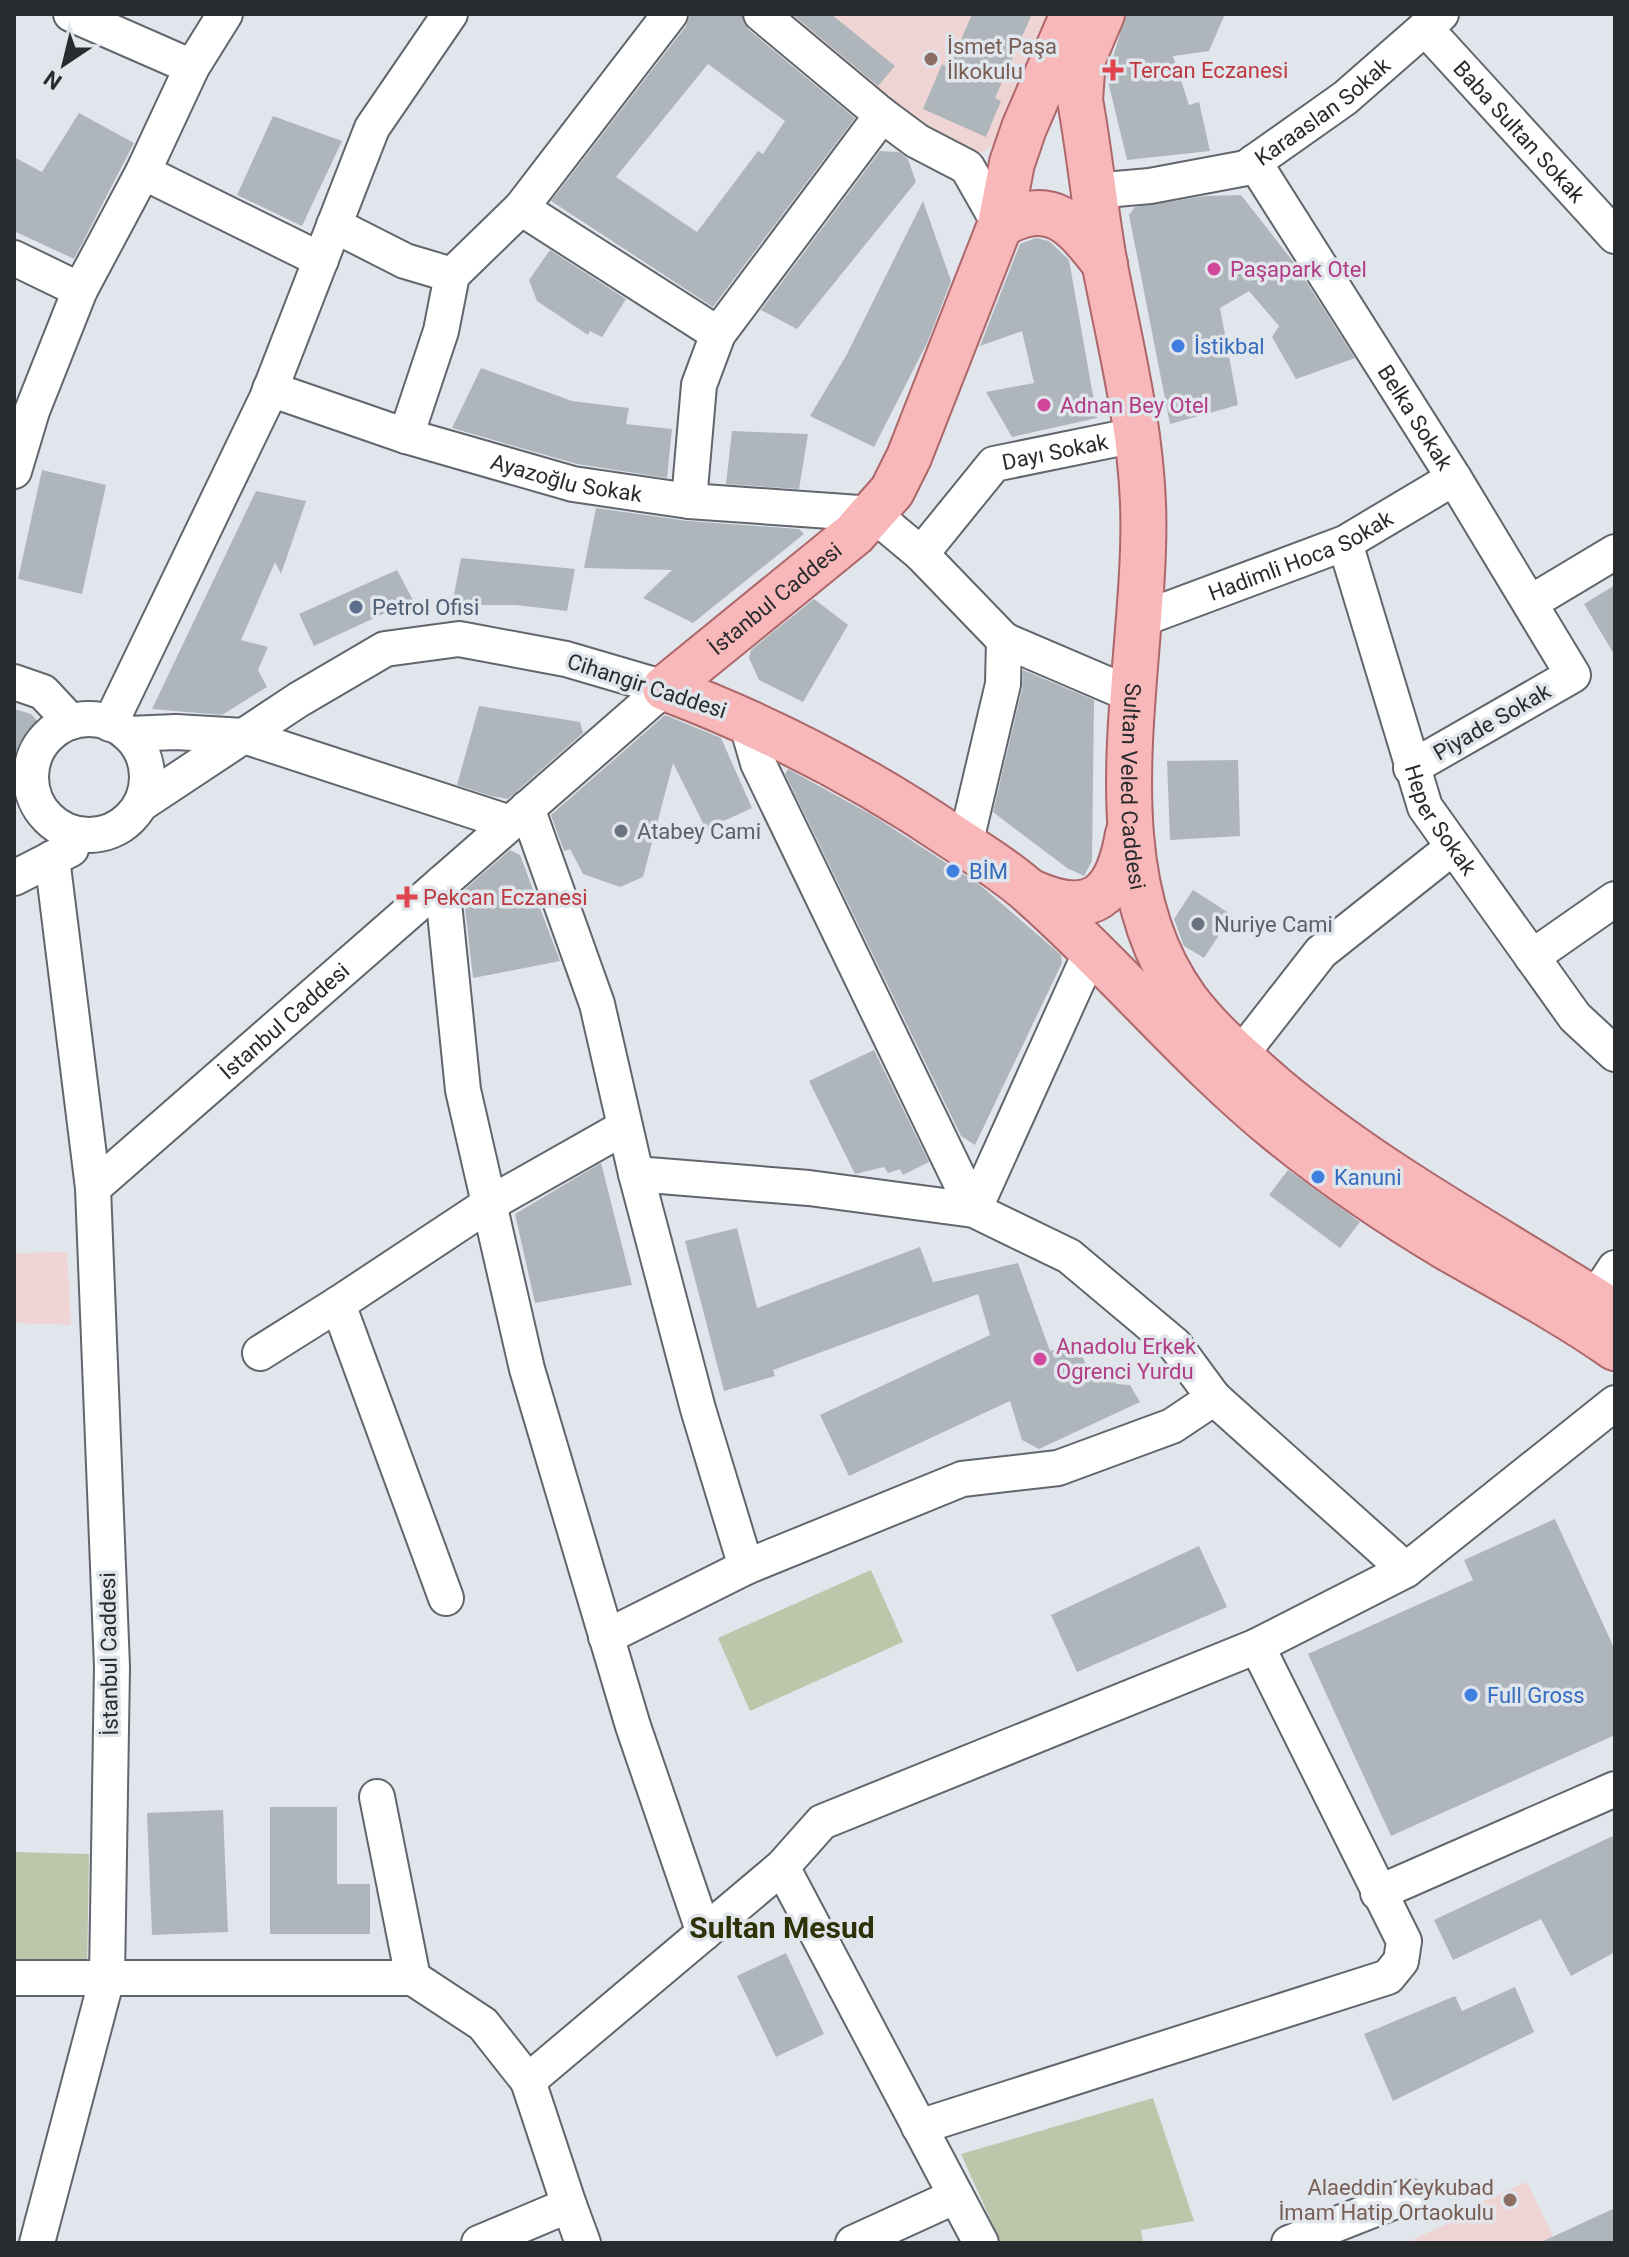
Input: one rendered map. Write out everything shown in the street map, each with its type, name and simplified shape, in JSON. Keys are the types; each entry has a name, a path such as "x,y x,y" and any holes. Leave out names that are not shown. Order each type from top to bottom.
{"main road":[{"name":"Sultan Veled Caddesi","path":"1089,22 1080,100 1136,435 1143,503 1139,620 1130,694 1132,812 1138,887 1158,952 1188,1001 1239,1057 1367,1158 1608,1294"},
{"name":"İstanbul Caddesi","path":"665,688 740,631 873,514 892,491 909,457 1000,225 1012,163 1024,128 1089,22"},
{"path":"1000,225 1022,212 1044,210 1064,219 1105,264"},
{"path":"740,631 724,668 727,686 745,718"},
{"name":"Cihangir Caddesi","path":"665,688 745,718 882,792 965,845 1029,891"},
{"path":"1029,891 1058,903 1075,906 1106,891 1118,874 1125,853 1132,812"},
{"path":"1029,891 1092,949 1203,1064 1305,1152 1408,1224 1615,1348"}],"street":[{"path":"71,14 192,67"},
{"path":"14,471 32,411 80,290 143,172 192,67 225,14"},
{"path":"119,729 270,389 372,128 450,14"},
{"path":"406,436 441,331 452,275 521,208 670,14"},
{"path":"761,14 917,141 967,167 1000,225"},
{"name":"Karaaslan Sokak","path":"1093,191 1164,183 1246,168 1345,98 1433,21"},
{"name":"Baba Sultan Sokak","path":"1433,21 1611,222"},
{"path":"689,501 699,385 718,334 882,115"},
{"name":"Belka Sokak","path":"1254,162 1454,478 1573,675"},
{"path":"143,172 321,260"},
{"path":"521,208 718,334"},
{"path":"334,225 405,261 452,275"},
{"path":"14,258 80,290"},
{"name":"Ayazoğlu Sokak","path":"270,389 406,436 573,484 689,501 873,514"},
{"name":"Dayı Sokak","path":"921,554 994,464 1136,435"},
{"name":"Hadimli Hoca Sokak","path":"1139,620 1345,543 1454,478"},
{"path":"873,514 921,554 1004,640 1130,694"},
{"name":"Heper Sokak","path":"1345,543 1425,807 1575,1017 1615,1054"},
{"path":"1530,603 1613,558"},
{"name":"Cihangir Caddesi","path":"14,878 130,819 141,804 385,649 459,639 566,659 665,688"},
{"path":"965,845 1003,684 1004,640"},
{"name":"Piyade Sokak","path":"1411,768 1573,675"},
{"path":"14,682 43,692 71,722"},
{"name":"İstanbul Caddesi","path":"37,2243 58,2175 107,1978 112,1667 93,1188 665,688"},
{"path":"745,718 758,763 974,1210"},
{"path":"98,835 79,835 62,829 47,817 32,785 23,774 40,746 54,732 71,722 91,719 119,729 244,736 518,816 597,1004 636,1174 698,1409 746,1567"},
{"path":"119,729 140,749 147,769 147,787 141,804"},
{"path":"1239,1057 1321,952 1452,848"},
{"path":"52,858 93,1188"},
{"path":"442,883 463,1090 527,1369 633,1726 704,1933"},
{"path":"1532,957 1615,899"},
{"path":"974,1210 1092,949"},
{"path":"260,1353 489,1204 625,1127"},
{"path":"636,1174 809,1188 974,1210 1069,1256 1175,1345 1214,1398 1406,1570"},
{"path":"338,1304 446,1598"},
{"path":"606,1637 746,1567 962,1479 1058,1468 1172,1426 1214,1398"},
{"path":"528,2081 782,1867 822,1822 1257,1646 1406,1570 1615,1403"},
{"path":"919,2127 1388,1977 1401,1961 1404,1941 1257,1646"},
{"path":"1378,1893 1615,1789"},
{"path":"377,1797 413,1978"},
{"path":"782,1867 981,2243"},
{"path":"14,1978 413,1978 483,2024 528,2081 583,2243"},
{"path":"853,2243 956,2196"},
{"path":"1289,2243 1408,2196"},
{"path":"479,2243 569,2205"}],"shaded area":[{"name":"İsmet Paşa İlkokulu","path":"790,14 1055,14 996,144 976,156 965,155 783,23"},
{"path":"67,1252 71,1325 14,1323 14,1253"},
{"name":"Alaeddin Keykubad İmam Hatip Ortaokulu","path":"1527,2182 1556,2243 1405,2243 1445,2225 1443,2219"}],"green space":[{"path":"871,1570 903,1642 750,1711 718,1638"},
{"path":"14,1852 89,1854 87,1969 14,1967"},
{"path":"1153,2098 1194,2221 1141,2230 1143,2243 1001,2243 961,2154"}],"building":[{"path":"690,14 742,14 748,29 855,118 713,307 551,201 686,26","holes":["708,64 785,121 763,154 758,151 697,232 616,177"]},
{"path":"792,14 831,14 895,66 878,86"},
{"path":"972,14 1032,14 995,98 1001,101 986,137 923,109 942,64 949,68"},
{"path":"1126,14 1225,14 1209,51 1173,56 1189,105 1199,102 1210,151 1127,160 1107,77"},
{"path":"79,113 134,143 74,259 14,231 14,157 42,172"},
{"path":"273,116 342,141 302,226 237,195"},
{"path":"880,151 899,152 908,159 916,182 797,329 761,310"},
{"path":"1241,195 1295,264 1355,358 1296,379 1272,337 1279,326 1249,291 1220,308 1238,405 1170,424 1129,215 1135,207 1205,196"},
{"path":"923,201 951,281 927,343 874,447 810,416 846,356"},
{"path":"1036,238 1049,241 1069,260 1097,418 1012,437 986,392 1034,383 1022,331 980,346 1020,244"},
{"path":"550,250 626,299 602,337 590,331 588,335 537,301 529,280"},
{"path":"481,368 572,401 629,408 626,424 672,429 667,478 577,464 452,428"},
{"path":"732,431 808,434 799,489 726,484"},
{"path":"42,470 106,485 82,594 18,579"},
{"path":"256,491 306,501 281,574 275,562 241,640 268,647 258,670 267,687 222,715 152,709"},
{"path":"596,508 688,521 799,529 804,534 693,623 643,598 672,570 584,568"},
{"path":"461,558 575,569 567,611 516,605 452,605"},
{"path":"397,570 413,600 314,646 299,614"},
{"path":"1615,585 1615,656 1584,604"},
{"path":"814,599 848,625 803,702 759,680 749,658 751,650"},
{"path":"1023,670 1094,700 1092,861 1084,876 1067,868 993,812 1022,689"},
{"path":"479,706 580,722 583,733 508,799 491,796 457,785"},
{"path":"14,709 31,714 40,724 42,735 38,746 14,773"},
{"path":"665,715 721,738 752,808 706,829 673,763 643,877 620,887 583,874 570,849 564,851 551,815"},
{"path":"1238,760 1240,836 1170,840 1167,761"},
{"path":"788,769 872,815 980,885 1061,955 1062,963 975,1145 961,1136 785,774"},
{"path":"510,850 520,855 560,961 473,978 463,891"},
{"name":"Nuriye Cami","path":"1193,890 1232,915 1204,958 1184,946 1174,919"},
{"path":"874,1050 929,1162 903,1175 900,1169 888,1173 884,1167 855,1174 809,1081"},
{"path":"601,1163 632,1285 535,1303 515,1214"},
{"path":"1288,1170 1360,1222 1340,1248 1269,1195"},
{"path":"737,1228 757,1308 920,1247 933,1282 1018,1263 1050,1351 1073,1345 1081,1352 1089,1374 1109,1366 1116,1384 1130,1385 1140,1402 1039,1449 1022,1440 1010,1401 849,1476 820,1415 990,1335 978,1294 773,1370 775,1376 724,1391 685,1241"},
{"name":"Full Gross","path":"1555,1519 1615,1650 1615,1735 1391,1836 1308,1654 1473,1580 1464,1560"},
{"path":"1199,1546 1227,1607 1077,1672 1051,1615"},
{"path":"270,1807 337,1807 337,1884 370,1884 370,1934 270,1934"},
{"path":"223,1810 228,1932 152,1935 147,1813"},
{"path":"1615,1835 1615,1952 1571,1976 1541,1919 1453,1960 1434,1920"},
{"path":"786,1953 824,2034 776,2057 737,1976"},
{"path":"1515,1987 1534,2032 1393,2101 1364,2034 1455,1996 1462,2011"},
{"path":"1615,2208 1615,2243 1539,2243"}],"place":[{"name":"İsmet Paşa İlkokulu","path":"931,59"},
{"name":"Tercan Eczanesi","path":"1113,70"},
{"name":"Paşapark Otel","path":"1214,269"},
{"name":"İstikbal","path":"1178,346"},
{"name":"Adnan Bey Otel","path":"1044,405"},
{"name":"Petrol Ofisi","path":"356,607"},
{"name":"Atabey Cami","path":"621,831"},
{"name":"BİM","path":"953,871"},
{"name":"Pekcan Eczanesi","path":"407,897"},
{"name":"Nuriye Cami","path":"1198,924"},
{"name":"Kanuni","path":"1318,1177"},
{"name":"Anadolu Erkek Ogrenci Yurdu","path":"1040,1359"},
{"name":"Full Gross","path":"1471,1695"},
{"name":"Alaeddin Keykubad İmam Hatip Ortaokulu","path":"1510,2200"}],"district":[{"name":"Sultan Mesud","path":"782,1927"}]}
